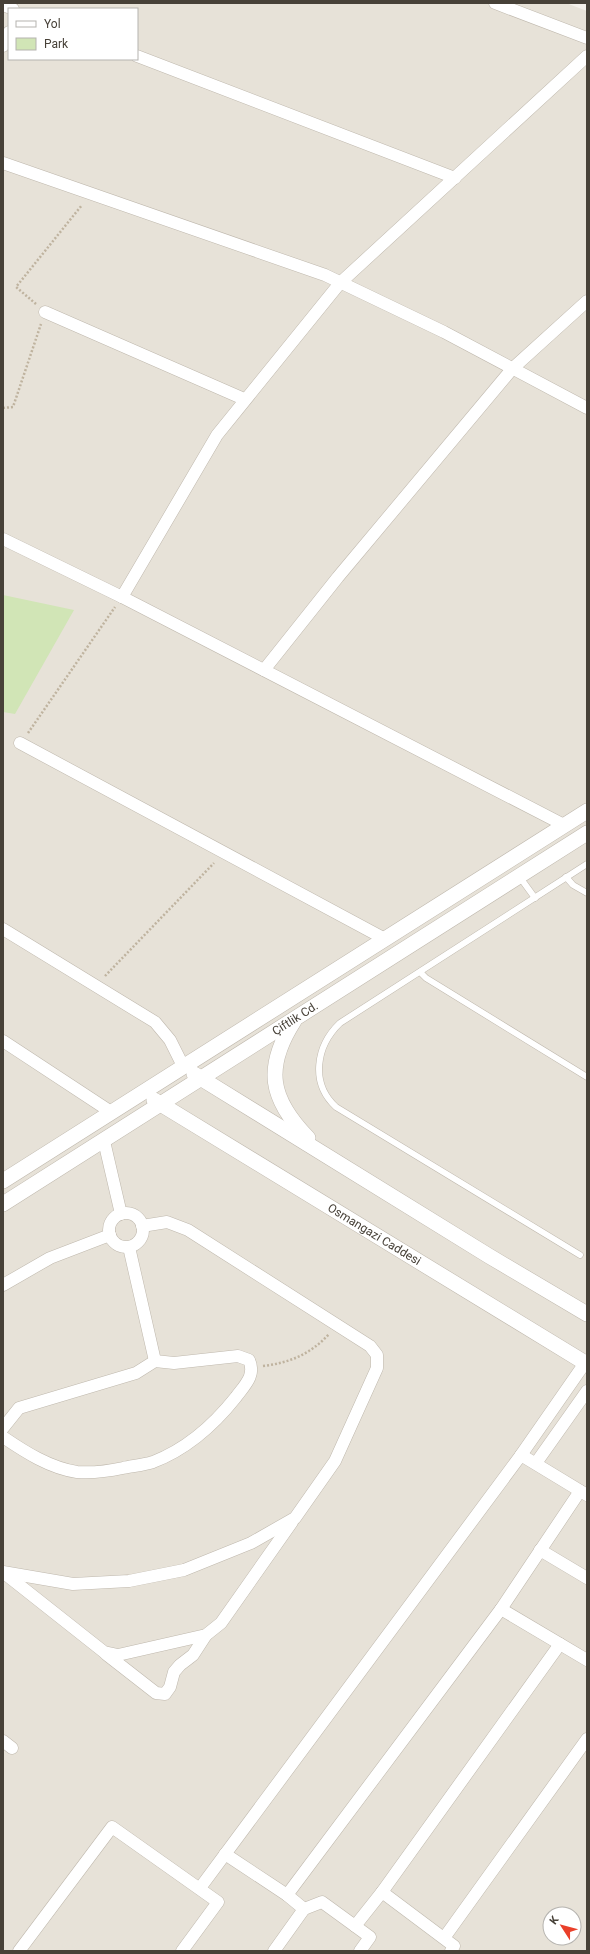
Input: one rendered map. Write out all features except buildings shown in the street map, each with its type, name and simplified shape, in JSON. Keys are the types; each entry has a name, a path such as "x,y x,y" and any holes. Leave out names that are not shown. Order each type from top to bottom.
{"street":[{"path":"495,3 587,38"},
{"path":"3,46 8,34"},
{"path":"138,56 455,178"},
{"path":"122,597 216,435 340,283 587,56"},
{"path":"3,163 324,275 444,332 587,408"},
{"path":"264,670 338,577 512,369 587,301"},
{"path":"45,312 244,399"},
{"path":"3,539 122,597 564,825"},
{"path":"20,743 385,939"},
{"name":"Çiftlik Cd.","path":"3,1181 587,811"},
{"name":"Çiftlik Cd.","path":"3,1204 587,833"},
{"path":"3,929 155,1022 170,1040 183,1066 201,1078 489,1256 587,1314"},
{"path":"296,1018 279,1048 274,1066 275,1086 283,1108 296,1126 323,1153"},
{"path":"3,1041 111,1112"},
{"name":"Osmangazi Caddesi","path":"142,1092 586,1364"},
{"path":"104,1141 121,1214"},
{"path":"121,1214 132,1215 140,1221 142,1226 141,1237 134,1245 128,1247 118,1245 110,1235 110,1226 112,1221 121,1214"},
{"path":"3,1572 156,1693 165,1694 170,1687 174,1672 180,1665 193,1655 206,1635 221,1623 335,1460 377,1368 377,1355 370,1346 188,1230 167,1222 142,1226"},
{"path":"3,1285 50,1258 110,1235"},
{"path":"128,1247 155,1361"},
{"path":"3,1428 19,1408 136,1373 155,1361 174,1363 238,1356 249,1360 252,1367 250,1379 218,1420 186,1446 152,1462 111,1470 77,1472 51,1464 27,1454 3,1437"},
{"path":"200,1888 521,1455 586,1364"},
{"path":"536,1463 587,1391"},
{"path":"287,1895 500,1608 540,1550 584,1493 521,1455"},
{"path":"3,1572 73,1584 129,1581 184,1570 251,1543 294,1518"},
{"path":"540,1550 587,1578"},
{"path":"500,1608 587,1660"},
{"path":"104,1652 118,1655 206,1635"},
{"path":"355,1926 382,1892 560,1644"},
{"path":"444,1938 587,1739"},
{"path":"20,1951 112,1827 218,1902 182,1951"},
{"path":"226,1854 287,1895 304,1909"},
{"path":"382,1892 454,1946 451,1951"},
{"path":"274,1951 304,1909 322,1902 370,1937 360,1951"}],"lane":[{"path":"580,1256 336,1107 322,1090 319,1069 320,1053 323,1045 340,1023 587,864"},
{"path":"519,876 535,898"},
{"path":"566,878 573,885 587,893"},
{"path":"420,972 426,978 587,1078"}],"path":[{"path":"3,408 12,407 45,312 16,287 91,194"},
{"path":"20,743 122,597"},
{"path":"95,986 224,852"},
{"path":"252,1367 283,1364 303,1355 322,1341 337,1325"}],"shaded area":[{"path":"3,3 566,3 587,11 587,1951 3,1951"}],"green space":[{"path":"3,595 74,610 15,714 3,712"}]}
